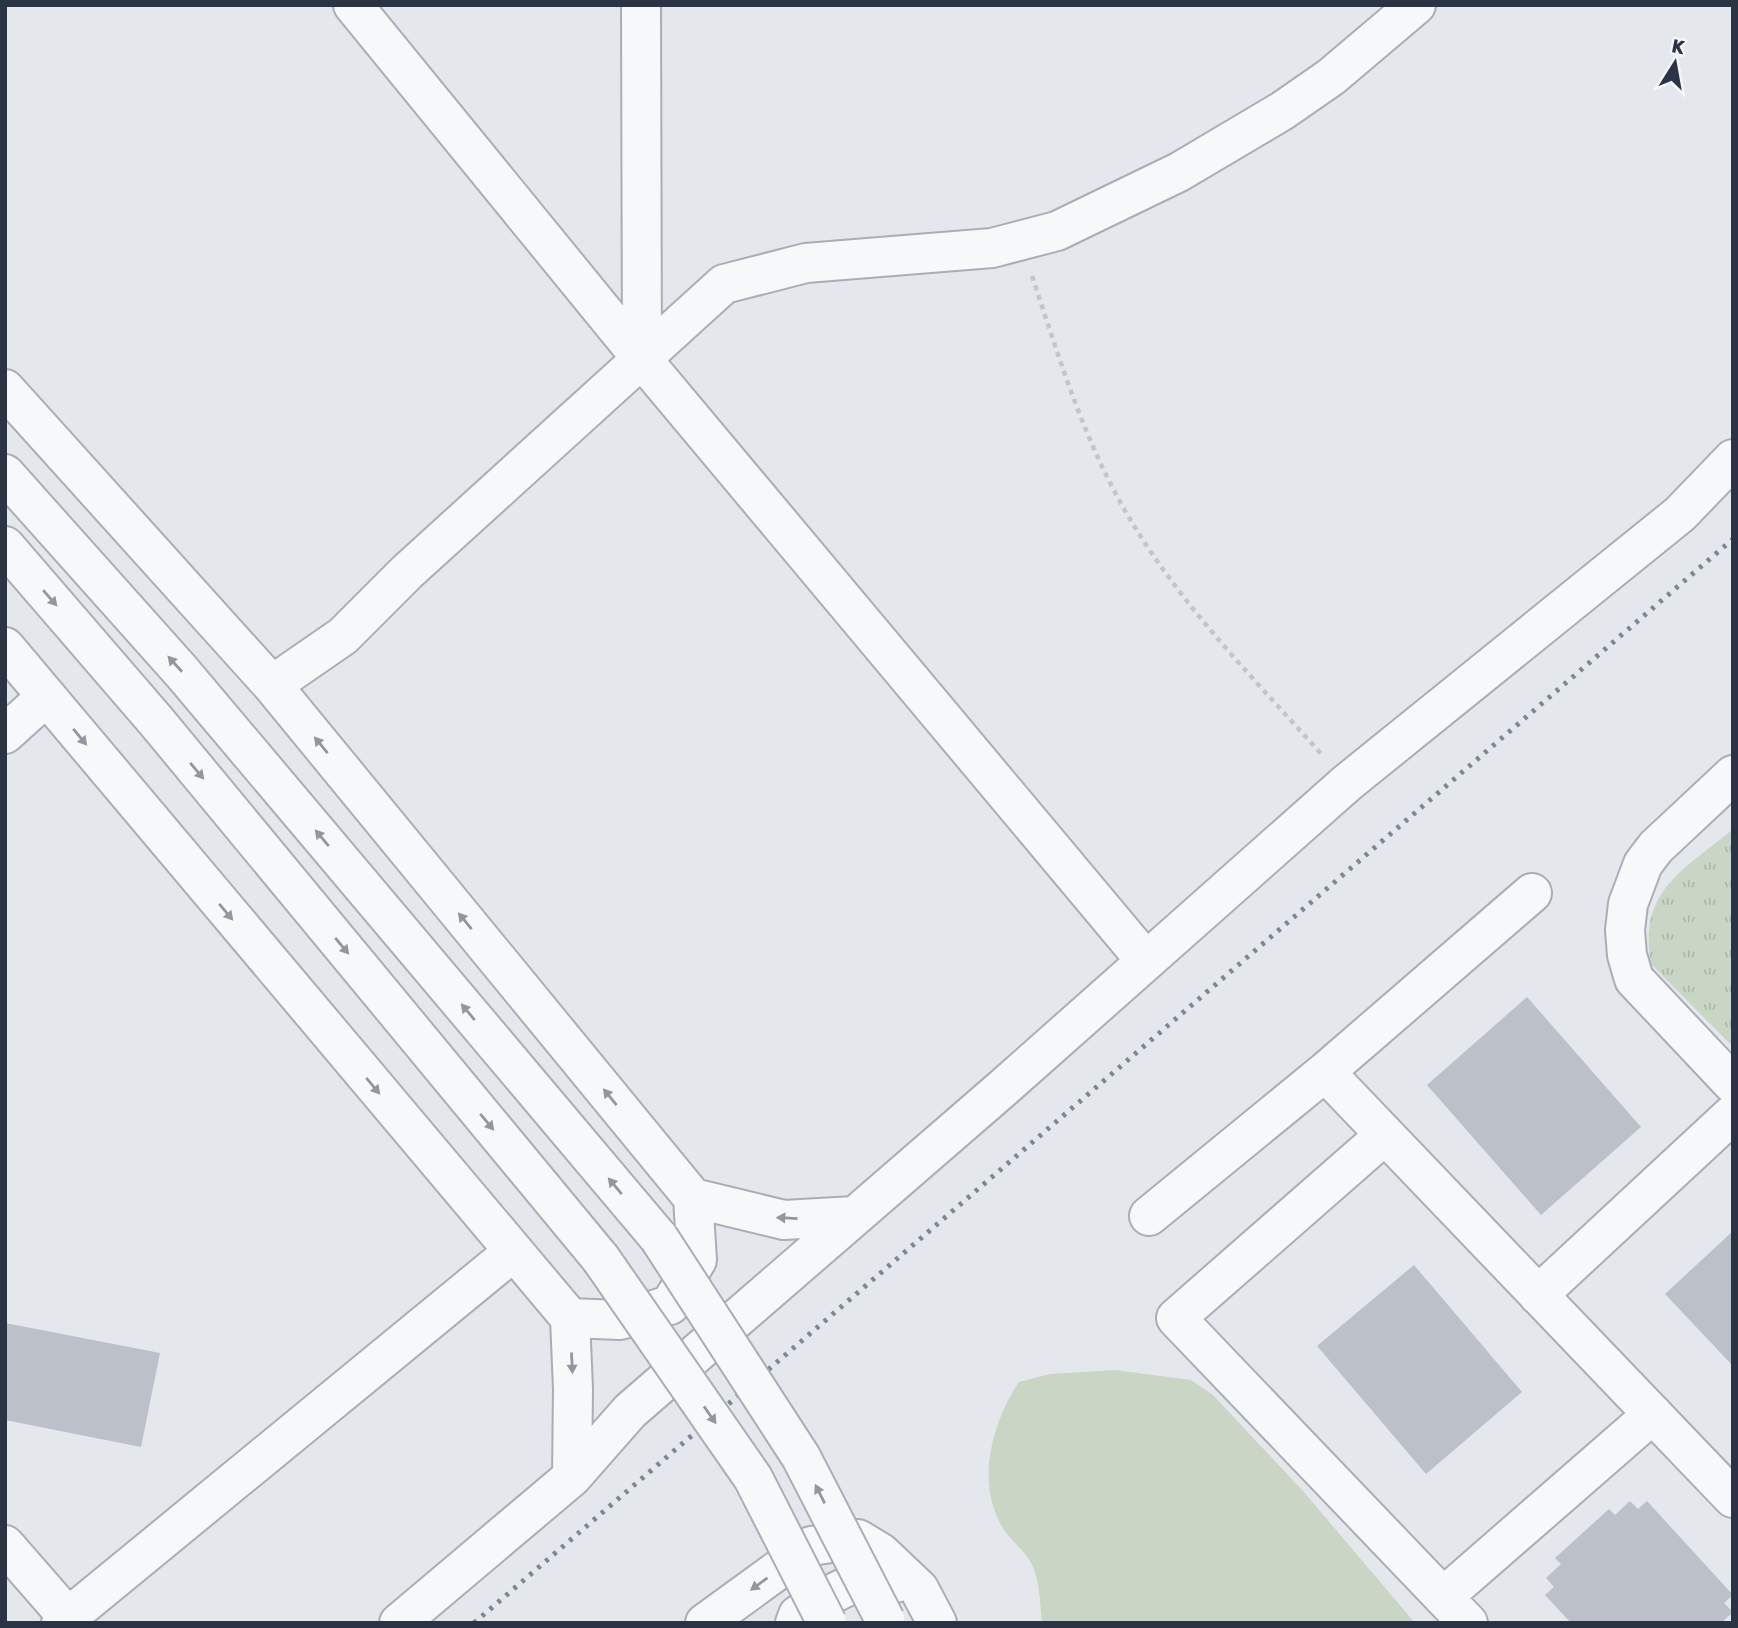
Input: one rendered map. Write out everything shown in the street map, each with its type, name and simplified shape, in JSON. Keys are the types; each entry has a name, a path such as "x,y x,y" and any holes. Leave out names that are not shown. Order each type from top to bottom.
{"street":[{"path":"353,5 642,359 1146,961"},
{"path":"641,5 642,359"},
{"path":"272,685 343,636 407,572 724,284 806,263 964,251 1020,242 1091,216 1231,143 1331,77 1416,5"},
{"path":"5,389 272,685 693,1198 697,1260 670,1305 620,1320 570,1318"},
{"path":"399,1623 572,1477 630,1411 1347,783 1680,514 1733,458"},
{"path":"5,474 181,671 659,1238 801,1457 886,1621"},
{"path":"5,546 156,721 601,1259 753,1478 827,1623"},
{"path":"5,647 570,1318 572,1477"},
{"path":"5,734 46,697"},
{"path":"1733,775 1656,847 1643,864 1631,894 1625,929 1627,955 1634,979 1733,1084"},
{"path":"1149,1216 1325,1072 1532,892"},
{"path":"1325,1072 1733,1498"},
{"path":"1538,1295 1733,1114"},
{"path":"1385,1135 1176,1318 1456,1610 1653,1414"},
{"path":"693,1198 784,1220 855,1216"},
{"path":"5,1545 67,1621 513,1252"},
{"path":"705,1623 811,1546 858,1539 881,1553 919,1589 937,1623"},
{"path":"795,1623 798,1615 847,1584 877,1579 919,1589"}],"path":[{"path":"1020,242 1092,445 1147,548 1181,596 1347,783"}],"green space":[{"path":"1733,829 1733,1047 1651,964 1649,939 1651,918 1668,884"},
{"path":"1115,1370 1191,1380 1213,1395 1303,1491 1415,1623 1042,1623 1034,1569 1005,1531 990,1495 990,1455 995,1435 1009,1398 1019,1382 1050,1374"}],"building":[{"path":"1527,997 1641,1127 1541,1215 1427,1085"},
{"path":"1733,1231 1733,1366 1665,1294"},
{"path":"1414,1265 1522,1392 1426,1474 1317,1346"},
{"path":"5,1323 160,1353 141,1447 5,1420"},
{"path":"1630,1501 1638,1509 1647,1501 1733,1595 1724,1603 1733,1612 1721,1623 1571,1623 1545,1595 1554,1587 1546,1578 1561,1564 1555,1558 1609,1509 1615,1515"}],"railway":[{"path":"474,1623 1733,539"}]}
